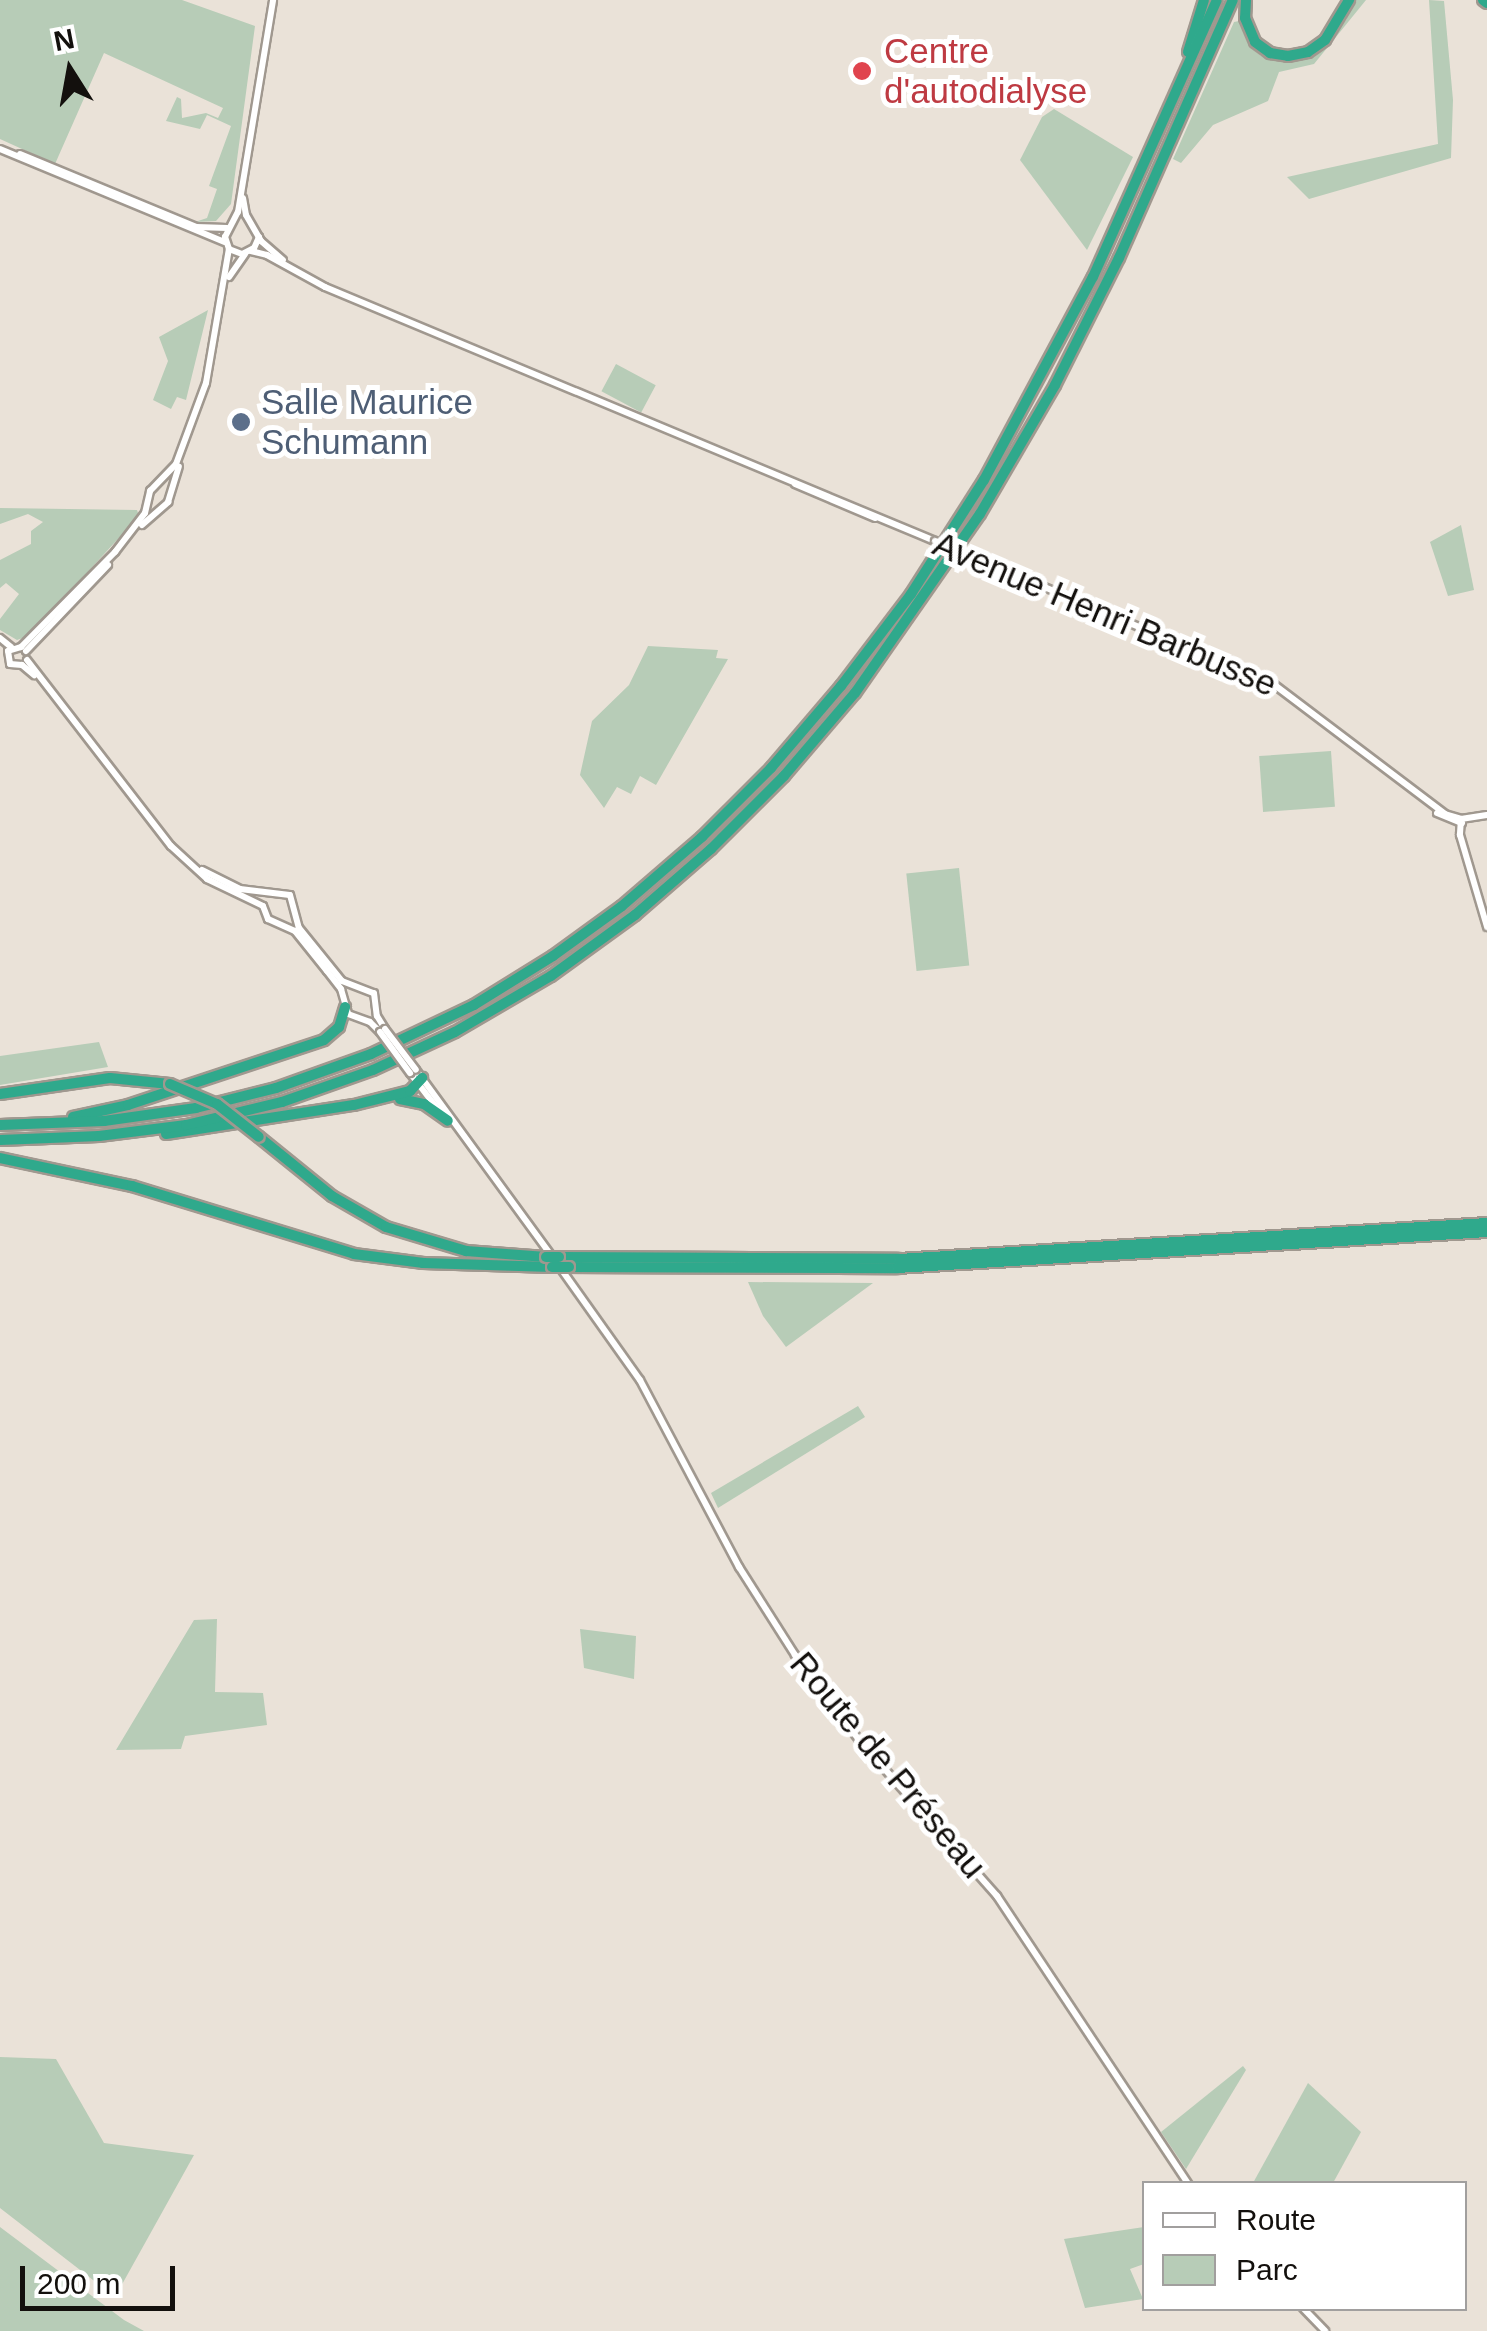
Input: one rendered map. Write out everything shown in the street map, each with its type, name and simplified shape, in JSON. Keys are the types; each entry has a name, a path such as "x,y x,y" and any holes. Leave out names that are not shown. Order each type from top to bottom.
{"highway":[{"path":"1154,146 1204,0"},
{"path":"0,1123 104,1121 175,1112 246,1096 344,1065 419,1033 500,989 587,932 659,876 738,803 798,738 865,656 934,560 1046,370 1154,146 1216,0"},
{"path":"1189,104 1232,0"},
{"path":"70,1138 157,1130 244,1112 328,1087 410,1054 558,970 634,915 711,850 784,776 849,700 970,532 1077,342 1189,104 1243,0"},
{"path":"1243,0 1245,18 1255,42 1273,54 1288,56 1308,52 1325,40 1349,0"},
{"path":"0,1123 88,1115 152,1098 327,1038 339,1027 345,1003"},
{"path":"354,1105 408,1092 417,1076"},
{"path":"0,1094 110,1078 170,1084 217,1104 323,1190 377,1222 445,1246 552,1260 570,1267 926,1267 1487,1232"},
{"path":"0,1140 189,1132 409,1099 448,1121"},
{"path":"0,1158 142,1188 332,1249 414,1262 899,1259 1487,1223"}],"main road":[{"path":"24,656 140,521 150,491 180,458 202,396 273,0"},
{"path":"0,148 200,228 251,223"},
{"path":"0,148 248,253"},
{"path":"10,649 10,664 24,656 168,502 209,384 230,276 259,237 251,223 242,187"},
{"name":"Avenue Henri Barbusse","path":"259,237 271,252 308,274 392,312"},
{"name":"Avenue Henri Barbusse","path":"248,253 1272,683 1458,821"},
{"path":"158,486 170,494"},
{"path":"149,501 161,507"},
{"path":"0,641 24,656 159,832 210,881 263,906 268,919 297,933 351,1016 383,1030"},
{"path":"1487,815 1458,821 1487,927"},
{"path":"193,865 232,887 290,896 299,928 339,978 373,992 383,1030 461,1134"},
{"path":"263,906 272,894"},
{"path":"281,924 294,915"},
{"path":"345,1003 356,987"},
{"path":"363,1019 376,1010"},
{"path":"417,1076 461,1134"},
{"name":"Route de Préseau","path":"461,1134 640,1380 739,1567 785,1641 859,1740 997,1896 1186,2181"},
{"path":"1305,2311 1325,2331"}],"green space":[{"path":"0,0 182,0 255,26 231,204 216,221 195,222 207,218 217,189 209,186 231,126 207,115 200,129 166,121 177,97 181,99 182,118 206,113 218,118 223,108 104,53 55,164 0,139"},
{"path":"1353,0 1366,0 1314,64 1279,72 1268,101 1213,125 1181,163 1173,159 1234,22 1239,21 1249,46 1261,56 1280,60 1314,54 1346,20"},
{"path":"1429,0 1444,1 1453,100 1451,158 1309,199 1287,177 1438,144"},
{"path":"1054,109 1133,157 1087,250 1020,160 1042,117"},
{"path":"208,310 186,400 177,397 171,409 153,400 168,361 159,337"},
{"path":"616,364 656,385 641,412 601,391"},
{"path":"0,508 137,510 139,516 29,636 17,640 0,630 0,619 19,594 6,583 0,588 0,560 31,544 31,531 43,522 28,514 0,524"},
{"path":"1461,525 1474,590 1448,596 1430,542"},
{"path":"648,646 718,650 716,658 728,659 656,785 640,776 631,794 617,787 604,808 580,775 592,721 629,685"},
{"path":"1331,751 1335,807 1263,812 1259,756"},
{"path":"959,868 969,965 917,971 906,874"},
{"path":"99,1042 108,1067 0,1085 0,1056"},
{"path":"748,1282 873,1283 786,1347 763,1316"},
{"path":"858,1406 865,1417 718,1508 711,1493"},
{"path":"217,1619 215,1692 263,1693 267,1725 185,1736 181,1749 116,1750 194,1620"},
{"path":"580,1629 636,1636 634,1679 584,1668"},
{"path":"0,2057 56,2059 104,2143 194,2155 115,2297 0,2208"},
{"path":"1243,2066 1246,2070 1186,2169 1161,2132"},
{"path":"1308,2083 1361,2132 1334,2181 1254,2181"},
{"path":"0,2227 124,2320 144,2331 0,2331"},
{"path":"1142,2227 1142,2265 1130,2269 1142,2299 1085,2308 1064,2239"}],"place":[{"name":"Centre d'autodialyse","path":"862,71"},
{"name":"Salle Maurice Schumann","path":"241,422"}]}
